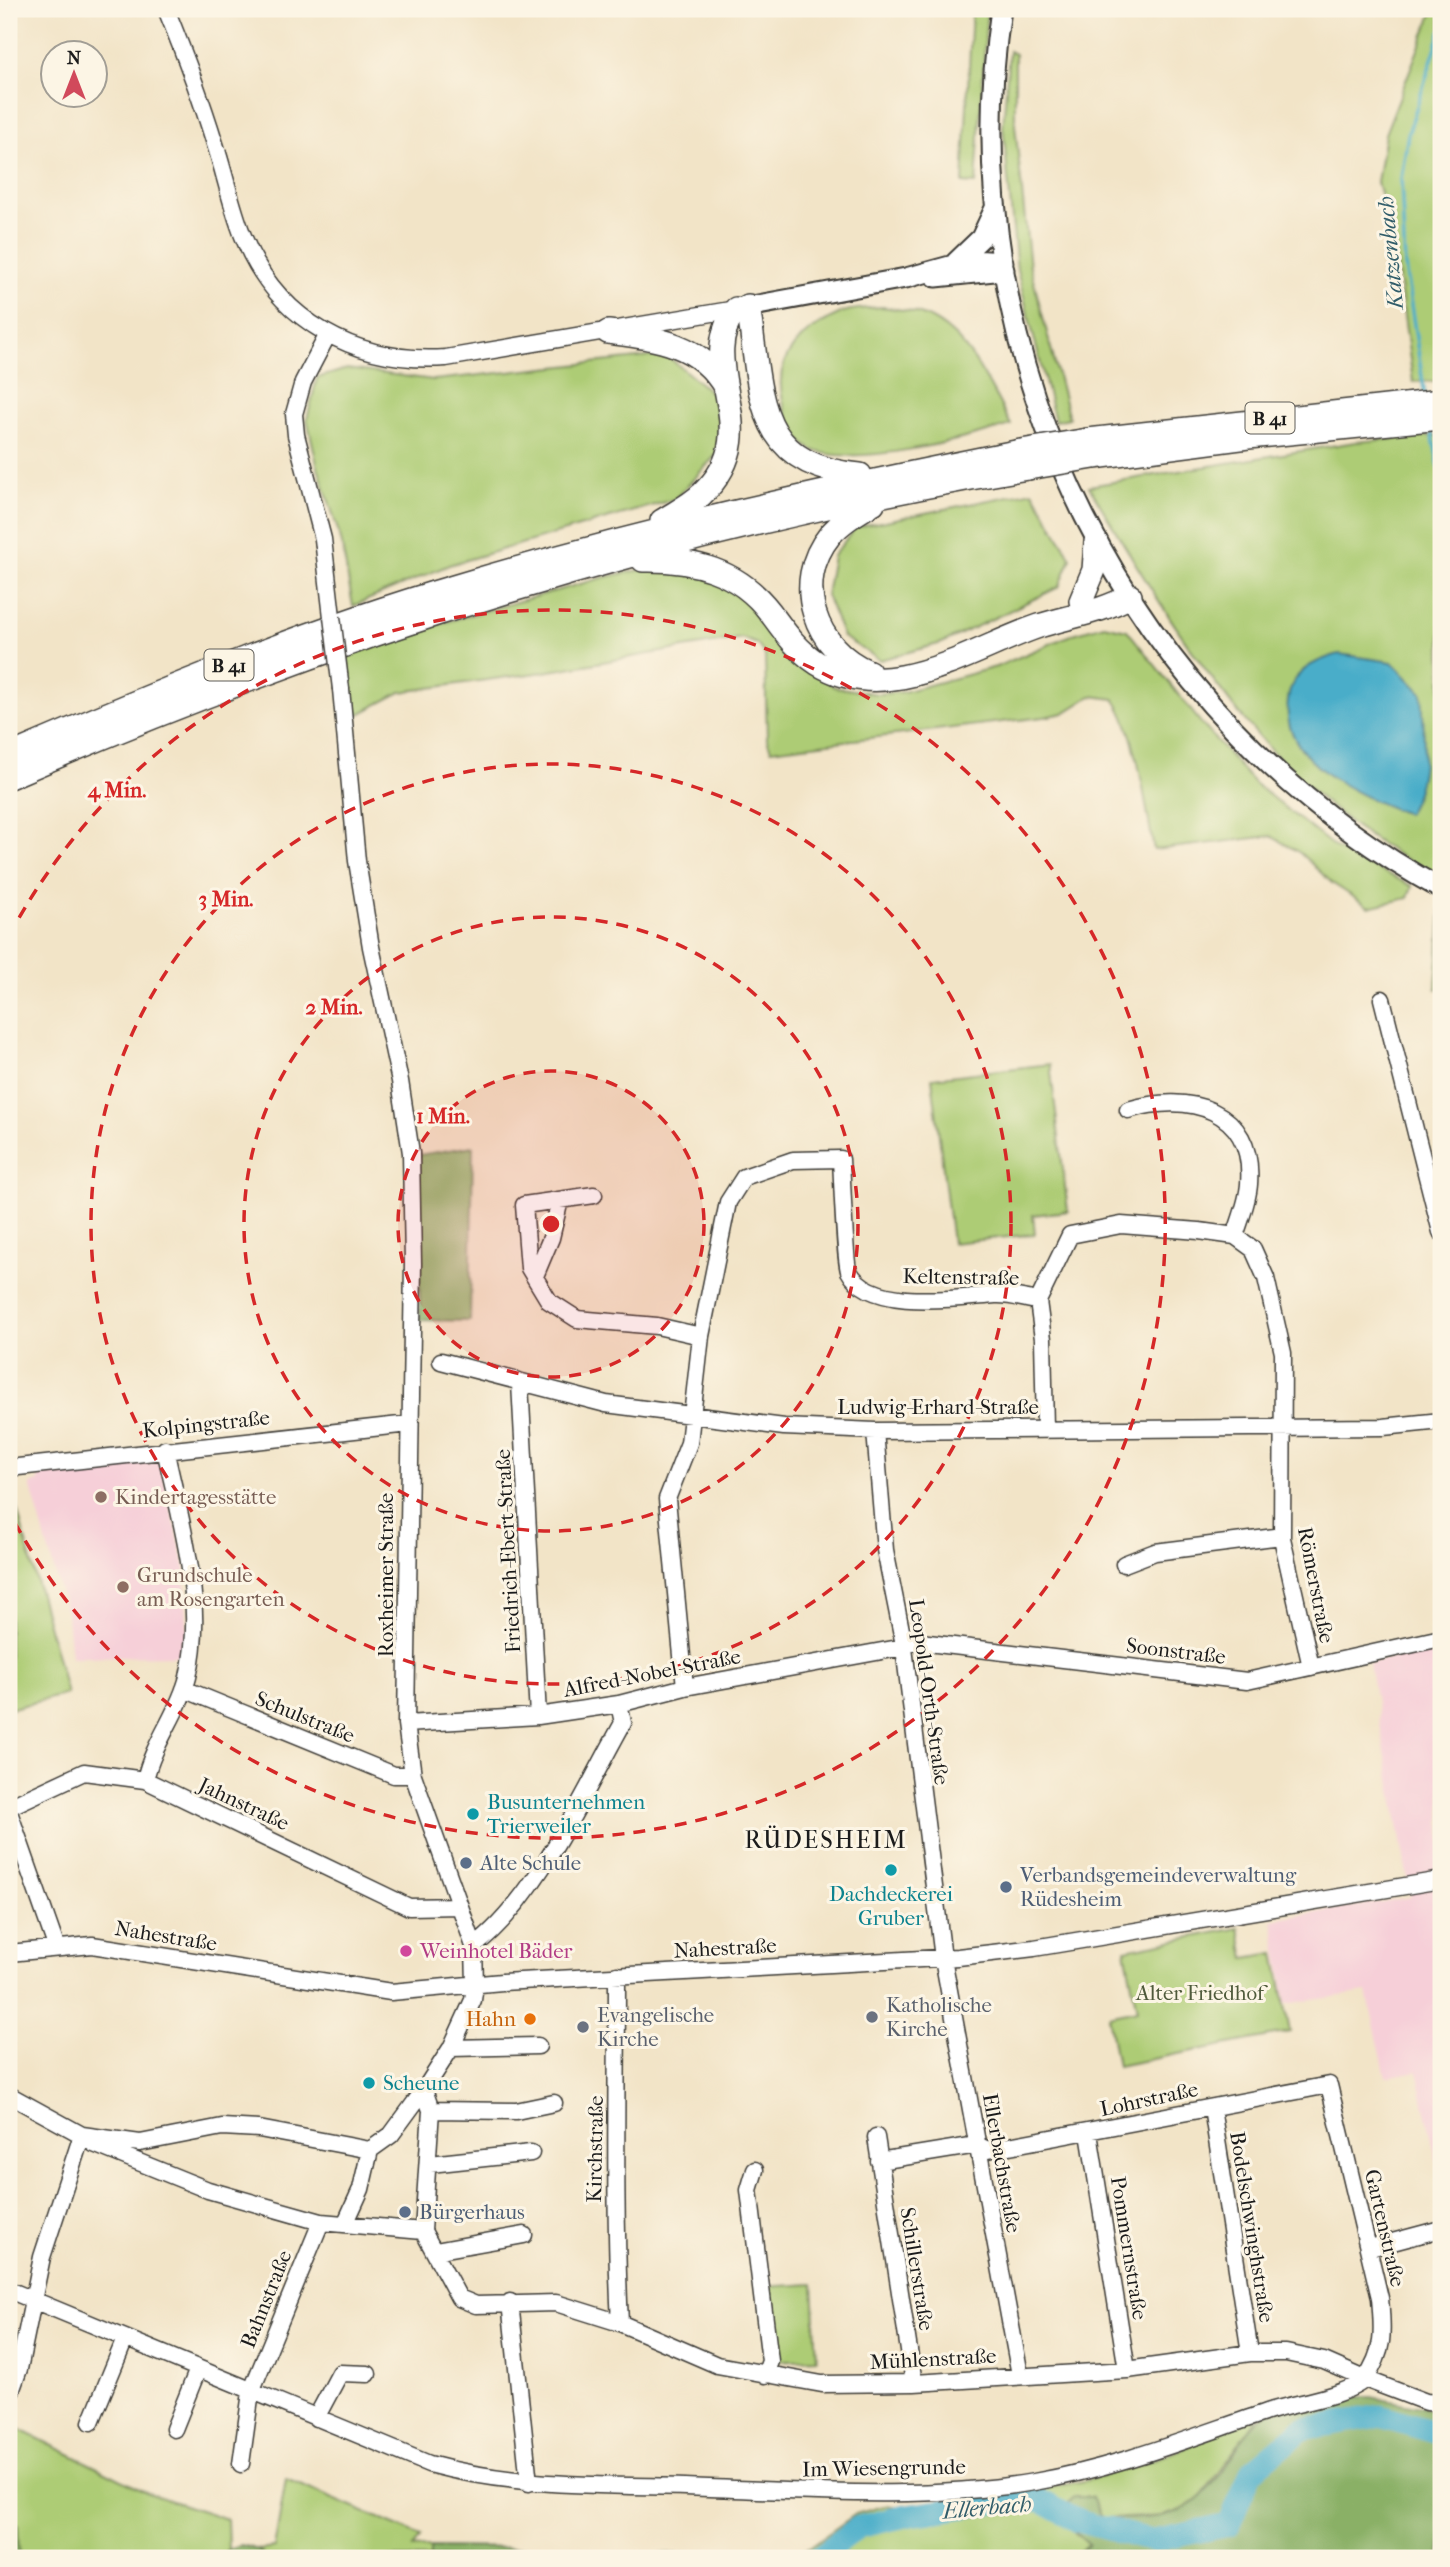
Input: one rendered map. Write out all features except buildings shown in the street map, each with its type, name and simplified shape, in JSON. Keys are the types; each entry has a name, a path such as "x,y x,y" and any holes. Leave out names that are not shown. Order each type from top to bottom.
{"highway":[{"name":"B 41","path":"642,533 694,501 718,475 728,453 733,429 720,344 725,325 742,307"},
{"name":"B 41","path":"742,307 764,405 771,426 783,443 802,460 824,470 885,485"},
{"name":"B 41","path":"608,332 657,338 688,350 711,368 728,393"},
{"name":"B 41","path":"9,756 240,661 349,622 455,586 642,533 885,485 1091,449 1408,412 1441,401"},
{"name":"B 41","path":"1408,412 1441,418"},
{"name":"B 41","path":"9,777 253,676 424,615 605,561 885,485"},
{"name":"B 41","path":"885,485 830,535 813,570 811,596 816,621 838,653 859,668 896,677"},
{"path":"1081,601 1094,570 1096,542"},
{"name":"B 41","path":"605,561 667,559 708,566 733,578 753,593 789,639 820,665 857,678 896,677"},
{"path":"1039,626 1081,601 1127,591"},
{"path":"896,677 935,668 1039,626 1104,608 1127,591"}],"main road":[{"path":"1001,9 992,128 996,207 1004,266 1029,380 1063,474 1096,542 1163,645 1250,749 1294,790 1351,833 1441,889"},
{"path":"953,264 981,238 996,207"},
{"path":"906,278 981,259 1004,266"},
{"path":"742,307 906,278 1004,266"}],"street":[{"path":"166,9 197,89 251,253 280,296 327,336 380,355 430,359 608,332 742,307"},
{"name":"Roxheimer Straße","path":"327,336 303,382 294,414 296,435 323,538 357,861 371,947 400,1081 411,1153 413,1264 406,1724 413,1775 474,1946 475,1985 473,2000 451,2048 391,2135 370,2150"},
{"path":"1382,999 1441,1232"},
{"path":"1038,1301 1070,1235 1121,1225 1235,1236 1249,1184 1246,1148 1231,1123 1221,1113 1199,1107 1153,1102 1128,1110"},
{"name":"Keltenstraße","path":"685,1687 667,1499 689,1443 701,1336 728,1202 744,1177 793,1160 841,1159 848,1269 861,1287 895,1298 953,1300 998,1295 1038,1301 1045,1428"},
{"path":"594,1195 524,1205 529,1268 549,1301 577,1319 657,1326 701,1336"},
{"path":"535,1276 551,1238 560,1200"},
{"name":"Römerstraße","path":"1235,1236 1253,1249 1266,1278 1283,1353 1282,1536 1311,1667"},
{"name":"Ludwig-Erhard-Straße","path":"441,1361 606,1404 784,1427 875,1431 1383,1427 1441,1421"},
{"name":"Friedrich-Ebert-Straße","path":"520,1383 538,1716"},
{"name":"Kolpingstraße","path":"9,1468 409,1424"},
{"name":"Leopold-Orth-Straße","path":"875,1431 885,1550 903,1644 943,1958"},
{"path":"145,1780 150,1755 184,1689 197,1632 188,1551 165,1450"},
{"path":"1124,1564 1155,1552 1282,1536"},
{"name":"Soonstraße","path":"903,1644 1247,1681 1441,1638"},
{"name":"Alfred-Nobel-Straße","path":"406,1724 538,1716 619,1704 685,1687 903,1644"},
{"name":"Schulstraße","path":"184,1689 394,1775 413,1775"},
{"path":"474,1946 509,1914 550,1853 623,1723 619,1704"},
{"name":"Jahnstraße","path":"56,1946 9,1809 84,1772 145,1780 409,1907 460,1906"},
{"name":"Nahestraße","path":"9,1952 92,1945 391,1992 617,1975 943,1958 1034,1948 1441,1880"},
{"name":"Ellerbachstraße","path":"943,1958 1020,2375"},
{"name":"Kirchstraße","path":"617,1975 618,2066 614,2114 620,2323"},
{"path":"451,2048 538,2046"},
{"name":"Lohrstraße","path":"977,2145 988,2150 1089,2133 1329,2085"},
{"name":"Gartenstraße","path":"1329,2085 1370,2248 1383,2332 1378,2360 1365,2379"},
{"path":"9,2095 94,2144 208,2190 321,2222 346,2222 423,2231 431,2110 424,2090"},
{"path":"431,2110 516,2111 554,2103"},
{"name":"Bodelschwinghstraße","path":"1212,2108 1250,2353"},
{"path":"82,2135 140,2143 235,2128 259,2129 370,2150 361,2189 346,2222"},
{"name":"Pommernstraße","path":"1089,2133 1127,2370"},
{"path":"9,2397 19,2369 54,2217 82,2135"},
{"name":"Schillerstraße","path":"876,2137 914,2383"},
{"path":"878,2161 977,2145"},
{"path":"429,2164 531,2153"},
{"path":"755,2170 749,2190 770,2361 765,2375"},
{"name":"Bahnstraße","path":"251,2392 321,2222"},
{"path":"1370,2248 1441,2229"},
{"name":"Mühlenstraße","path":"423,2231 459,2298 476,2305 510,2302 556,2303 620,2323 717,2365 822,2384 914,2383 1127,2370 1250,2353 1286,2353 1324,2361 1365,2379"},
{"path":"435,2251 524,2235"},
{"name":"Im Wiesengrunde","path":"9,2290 429,2464 472,2476 529,2483 853,2492 997,2487 1035,2482 1127,2460 1294,2403 1355,2388 1365,2379"},
{"path":"510,2302 529,2483"},
{"path":"91,2422 125,2339"},
{"path":"174,2429 198,2369"},
{"path":"316,2418 340,2373 368,2374"},
{"path":"1365,2379 1426,2402 1441,2403"},
{"path":"241,2464 251,2392"}],"shaded area":[{"path":"159,1459 185,1566 188,1656 71,1657 67,1616 30,1484 39,1482 38,1469"},
{"path":"1441,1646 1441,2181 1417,2071 1386,2077 1367,1992 1286,2004 1272,1920 1411,1897 1369,1663"}],"green space":[{"path":"972,9 987,9 976,184 963,183"},
{"path":"1434,9 1441,9 1441,381 1413,382 1395,250 1377,182 1385,134"},
{"path":"1009,51 1015,54 1015,125 1030,267 1069,418 1055,421 1017,270 1003,127"},
{"path":"883,307 920,314 951,332 975,361 1011,425 938,444 877,454 849,456 825,453 803,443 791,426 783,401 781,385 786,358 803,337 827,320 850,310"},
{"path":"666,355 718,398 719,452 675,499 449,565 353,606 341,540 317,464 307,419 317,378 347,369 434,380"},
{"path":"1441,435 1441,877 1382,845 1328,805 1280,760 1236,710 1196,656 1158,600 1089,486 1355,442"},
{"path":"1033,491 1071,558 1059,587 942,643 880,660 843,637 826,595 833,556 856,527"},
{"path":"695,569 736,588 795,658 835,687 877,694 903,692 996,667 1073,634 1104,625 1127,630 1202,724 1254,783 1337,849 1412,886 1408,898 1369,907 1332,883 1300,853 1271,836 1154,850 1135,749 1122,712 1114,699 1091,696 1064,713 1044,717 771,750 767,739 765,655 757,644 742,638 544,672 401,692 359,714 352,714 347,650 605,577 640,570"},
{"path":"1441,904 1441,989 1436,989"},
{"path":"1050,1064 1068,1211 1033,1215 1035,1234 952,1243 932,1078"},
{"path":"473,1146 470,1321 420,1320 418,1155"},
{"path":"15,1502 67,1694 9,1709 9,1503"},
{"name":"Alter Friedhof","path":"1239,1928 1245,1958 1275,1953 1290,2032 1117,2066 1108,2016 1137,2010 1125,1950"},
{"path":"813,2284 817,2359 770,2361 762,2287"},
{"path":"1371,2397 1441,2411 1441,2558 1060,2558 1075,2555 1089,2545 1067,2525 1063,2508 1074,2497 1092,2497 1103,2519 1147,2518 1179,2511 1206,2492 1250,2428 1265,2415 1294,2406"},
{"path":"1260,2414 1196,2504 1166,2516 1103,2519 1076,2534 1090,2545 1075,2555 1060,2558 541,2558 541,2548 617,2556 805,2550 856,2514 884,2506 917,2510 985,2500 1093,2479 1172,2453"},
{"path":"9,2424 148,2493 227,2519 228,2549 223,2558 19,2558 9,2512"},
{"path":"286,2479 421,2536 413,2548 430,2547 430,2558 266,2558 258,2550 274,2548"},
{"path":"9,2512 18,2526 19,2558 9,2558"},
{"path":"241,2545 258,2550 266,2558 223,2558 228,2549"},
{"path":"430,2547 541,2548 541,2558 430,2558"}],"water":[{"path":"1339,654 1392,662 1422,693 1422,771 1419,786 1407,814 1367,797 1326,774 1309,759 1296,742 1289,722 1290,690 1305,669 1320,660"}],"waterway":[{"name":"Katzenbach","path":"1425,396 1405,266 1401,179 1408,134 1441,31"},
{"name":"Katzenbach","path":"1431,428 1441,476"},
{"name":"Ellerbach","path":"817,2558 859,2527 906,2516 998,2502 1039,2500 1078,2521 1153,2541 1229,2525 1251,2472 1303,2429 1380,2416 1441,2434"}],"place":[{"name":"Kindertagesstätte","path":"101,1497"},
{"name":"Grundschule am Rosengarten","path":"123,1587"},
{"name":"Busunternehmen Trierweiler","path":"473,1814"},
{"name":"Alte Schule","path":"466,1863"},
{"name":"Dachdeckerei Gruber","path":"891,1870"},
{"name":"Verbandsgemeindeverwaltung Rüdesheim","path":"1006,1887"},
{"name":"Weinhotel Bäder","path":"406,1951"},
{"name":"Katholische Kirche","path":"872,2017"},
{"name":"Hahn","path":"530,2019"},
{"name":"Evangelische Kirche","path":"583,2027"},
{"name":"Scheune","path":"369,2083"},
{"name":"Bürgerhaus","path":"405,2212"}],"district":[{"name":"RÜDESHEIM","path":"826,1840"}]}
